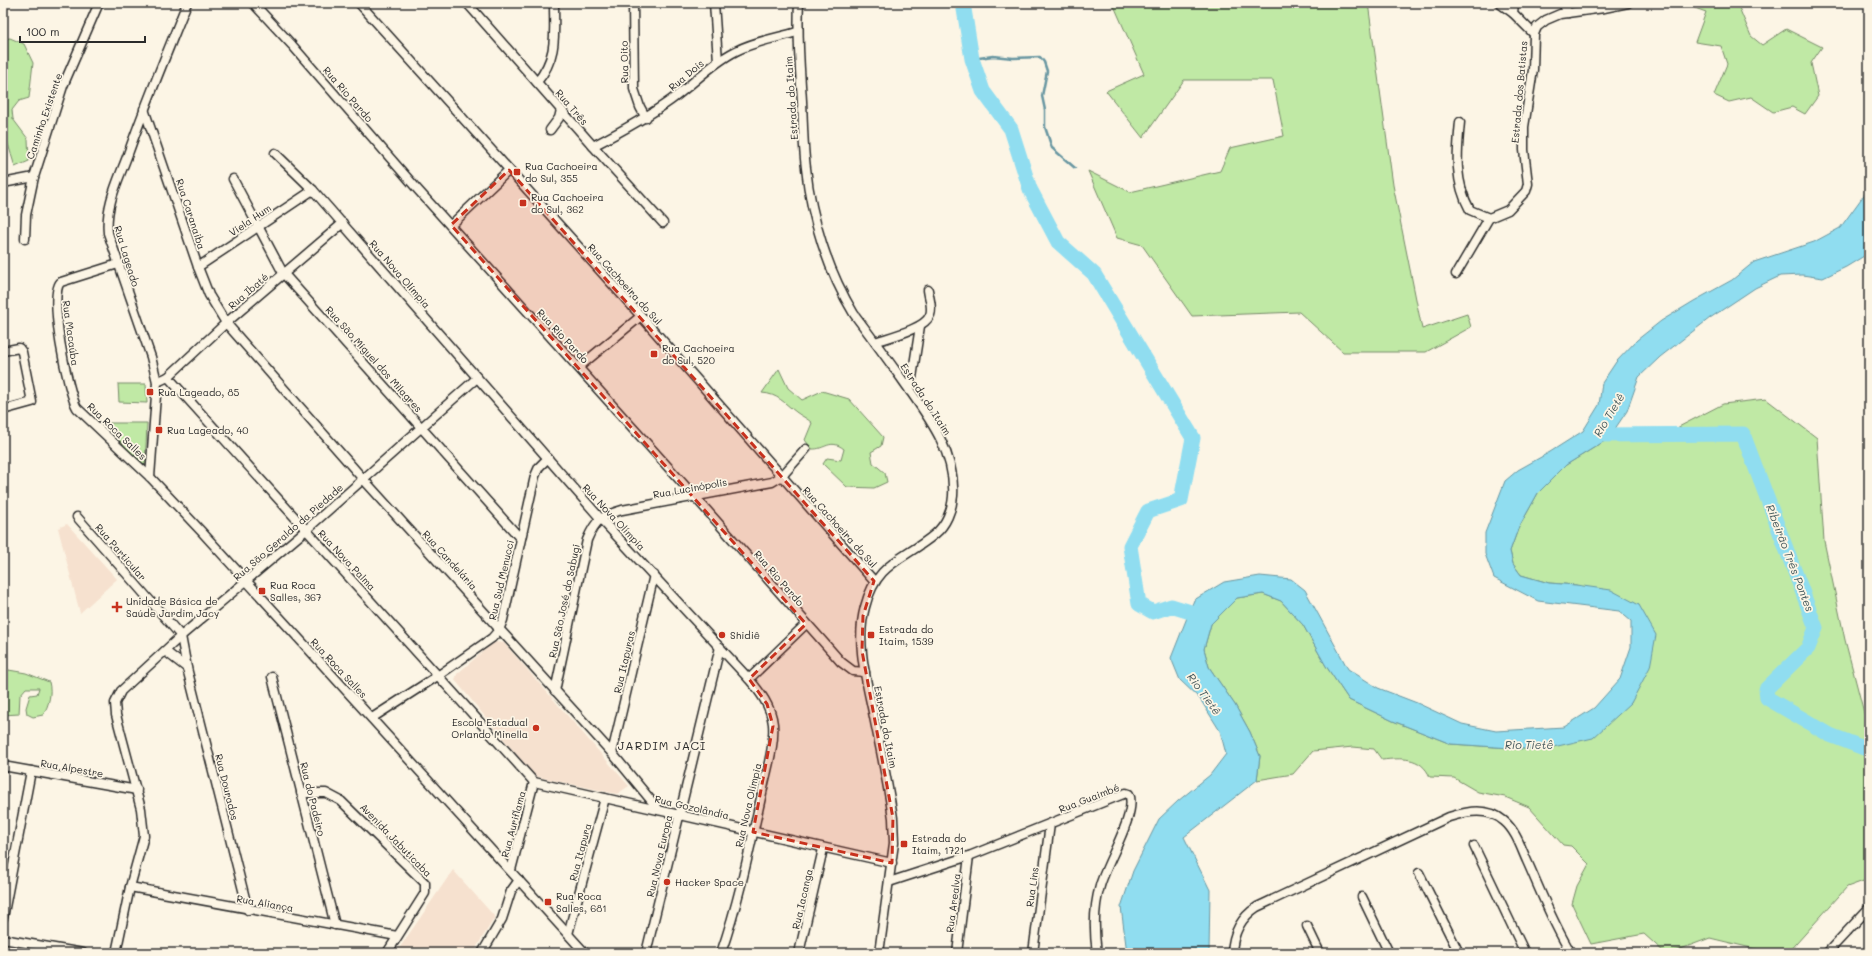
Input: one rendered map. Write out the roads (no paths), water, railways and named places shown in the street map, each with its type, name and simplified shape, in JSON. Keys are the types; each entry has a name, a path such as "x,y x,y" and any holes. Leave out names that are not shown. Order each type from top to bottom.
{"street":[{"name":"Caminho Existente","path":"25,239 26,215 34,177 63,86 99,3"},
{"name":"Rua Lageado","path":"150,477 157,382 151,357 108,233 108,211 144,109 188,3"},
{"name":"Rua Rio Pardo","path":"253,3 696,498 806,624 847,667 853,671 865,672"},
{"name":"Rua Cachoeira do Sul","path":"359,3 641,316 874,581"},
{"name":"Rua Três","path":"467,3 592,146 663,223"},
{"path":"536,82 546,71 553,49 554,3"},
{"name":"Rua Oito","path":"633,3 634,90 646,118"},
{"path":"714,3 718,62"},
{"name":"Estrada do Itaim","path":"798,3 797,32 806,168 814,214 828,258 843,295 854,314 910,391 936,430 944,444 951,467 952,500 945,521 938,531 918,548 887,567 874,581 864,608 862,624 862,652 893,818 894,843 892,863 879,953"},
{"path":"1499,3 1513,13 1534,34"},
{"path":"1513,13 1514,3"},
{"path":"1563,3 1568,12"},
{"name":"Estrada dos Batistas","path":"1489,218 1508,210 1526,191 1528,184 1523,146 1524,127 1533,70 1534,34 1537,27 1546,20 1568,12 1604,8 1628,3"},
{"name":"Rua Dois","path":"592,146 646,118 718,62 752,44 797,32"},
{"name":"Rua Caranaiba","path":"144,109 209,296 226,323"},
{"path":"550,130 559,118 561,110"},
{"path":"1456,274 1489,218 1470,210 1466,204 1457,172 1460,122"},
{"name":"Rua Nova Olímpia","path":"275,152 343,223 477,378 484,383 600,518 749,679 767,704 773,726 769,761 753,832 721,953"},
{"path":"451,225 509,170"},
{"path":"3,183 34,177"},
{"name":"Rua São Miguel dos Milagres","path":"233,179 283,273 520,538"},
{"name":"Viela Hum","path":"198,267 313,190"},
{"name":"Rua Ibaté","path":"168,377 226,323 343,223"},
{"name":"Rua Macaúba","path":"73,401 57,314 56,288 60,282 118,264"},
{"path":"875,342 920,326 930,315 931,309 928,290"},
{"path":"579,367 641,316"},
{"name":"Rua Candelária","path":"226,323 364,480 612,753 659,810"},
{"path":"910,391 920,326"},
{"path":"3,351 19,348 22,352 32,402 3,410"},
{"path":"157,382 168,377"},
{"name":"Rua Nova Palma","path":"168,377 306,530 440,675"},
{"name":"Rua São Geraldo da Piedade","path":"136,790 116,715 115,703 121,691 181,636 364,480 477,378"},
{"name":"Rua Roca Salles","path":"73,401 84,415 150,477 511,870 585,953"},
{"path":"782,476 806,449"},
{"name":"Rua Sud Menucci","path":"372,718 440,675 492,638 499,630 505,612 520,538 535,476 539,467 548,458"},
{"name":"Rua Lucinópolis","path":"600,518 622,510 696,498 772,482 782,476"},
{"name":"Rua Particular","path":"77,517 181,636"},
{"name":"Rua São José do Sabugi","path":"555,691 587,540 593,526 600,518"},
{"name":"Rua Itapuras","path":"612,753 654,575"},
{"path":"749,679 806,624"},
{"name":"Rua Dourados","path":"181,636 187,668 248,910"},
{"name":"Rua Nova Europa","path":"646,953 720,647"},
{"path":"165,651 187,668"},
{"name":"Rua Auriflama","path":"440,675 534,782 511,870"},
{"name":"Rua do Padeiro","path":"272,677 335,925"},
{"name":"Rua Alpestre","path":"3,766 136,790"},
{"path":"3,918 31,771"},
{"name":"Rua Gozolândia","path":"534,782 679,814 824,849 892,863"},
{"path":"116,953 130,887 144,836 144,823 136,790"},
{"name":"Avenida Jabuticaba","path":"301,794 326,793 334,796 351,809 425,883 425,893 387,953"},
{"name":"Rua Guaimbé","path":"889,882 969,856 1123,794 1128,794 1130,798 1131,811 1129,819 1107,865 1100,886 1096,911 1097,953"},
{"name":"Rua Itapura","path":"568,934 606,798"},
{"path":"1232,953 1235,932 1242,920 1257,907 1449,817 1466,812 1477,811 1495,816 1510,827 1522,849 1560,935 1571,953"},
{"name":"Rua Lins","path":"1033,953 1050,824"},
{"path":"1474,846 1525,953"},
{"name":"Rua Iacanga","path":"800,953 824,849"},
{"name":"Rua Arealva","path":"957,953 969,856"},
{"path":"1419,873 1459,953"},
{"path":"482,953 502,919 511,891 519,880"},
{"name":"Rua Aliança","path":"130,887 248,910 397,936"},
{"path":"1362,897 1389,953"},
{"path":"1827,953 1869,908"},
{"path":"1307,926 1320,953"},
{"path":"3,939 83,953"}],"water":[{"name":"Rio Tietê","path":"1869,188 1869,253 1846,267 1823,278 1802,275 1780,276 1755,288 1710,318 1660,357 1639,377 1627,411 1608,439 1566,465 1538,493 1518,529 1510,551 1513,564 1521,575 1549,583 1611,590 1639,605 1656,635 1650,667 1631,703 1593,738 1540,750 1451,744 1393,721 1349,700 1326,666 1303,625 1281,601 1263,594 1237,598 1211,624 1204,649 1209,667 1235,705 1250,732 1260,756 1257,780 1184,837 1210,890 1209,953 1127,953 1121,907 1133,871 1159,819 1178,801 1210,775 1226,754 1220,731 1200,699 1180,680 1171,658 1194,600 1224,582 1260,576 1291,579 1305,590 1348,669 1378,688 1417,703 1462,724 1496,731 1564,727 1594,708 1620,679 1631,647 1631,621 1619,611 1538,601 1494,578 1485,554 1485,533 1505,481 1518,470 1583,431 1599,405 1602,383 1616,362 1637,340 1661,321 1732,280 1754,262 1814,242 1840,228"}],"waterway":[{"path":"963,3 972,59 983,91 1011,129 1030,189 1058,242 1094,274 1193,438 1181,500 1148,511 1130,546 1139,604 1153,612 1171,606 1197,614"},
{"path":"972,59 993,56 1013,58 1040,57 1044,62 1047,71 1042,96 1045,110 1045,127 1052,148 1075,168"},
{"name":"Ribeirão Três Pontes","path":"1597,435 1743,434 1816,628 1808,648 1766,689 1767,698 1830,735 1869,750"}],"place":[{"name":"Rua Cachoeira do Sul, 355","path":"517,172"},
{"name":"Rua Cachoeira do Sul, 362","path":"523,203"},
{"name":"Rua Cachoeira do Sul, 520","path":"654,354"},
{"name":"Rua Lageado, 85","path":"150,392"},
{"name":"Rua Lageado, 40","path":"159,430"},
{"name":"Rua Roca Salles, 367","path":"262,591"},
{"name":"Unidade Básica de Saúde Jardim Jacy","path":"117,607"},
{"name":"Shidiê","path":"722,635"},
{"name":"Estrada do Itaim, 1539","path":"871,635"},
{"name":"Escola Estadual Orlando Minella","path":"536,728"},
{"name":"Estrada do Itaim, 1721","path":"904,844"},
{"name":"Hacker Space","path":"667,882"},
{"name":"Rua Roca Salles, 681","path":"548,902"}],"district":[{"name":"JARDIM JACI","path":"662,746"}]}
